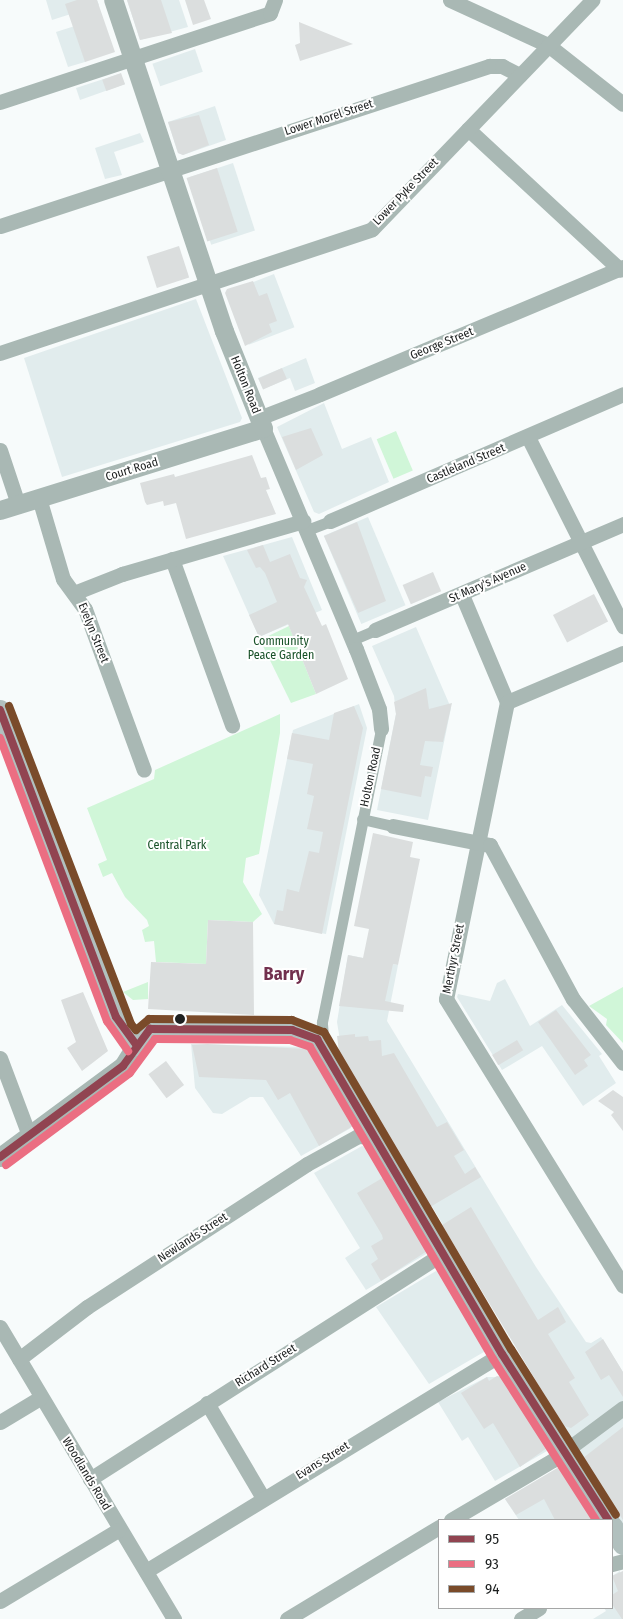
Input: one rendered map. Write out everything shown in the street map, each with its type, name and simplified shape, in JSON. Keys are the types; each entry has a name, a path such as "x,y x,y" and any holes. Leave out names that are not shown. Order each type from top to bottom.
{"main road":[{"path":"0,710 116,1018 136,1045 150,1029 292,1030 308,1034 324,1047"},
{"name":"Holton Road","path":"324,1047 502,1354 607,1519"},
{"path":"613,1528 623,1544"}],"street":[{"name":"Holton Road","path":"113,0 207,283 261,423 379,709 380,729 322,1022 324,1047"},
{"path":"0,102 270,13 275,0"},
{"path":"450,0 548,45 623,104"},
{"name":"Lower Pyke Street","path":"0,352 372,229 592,0"},
{"name":"Lower Morel Street","path":"0,226 489,66 502,66 520,75"},
{"path":"468,129 622,269"},
{"name":"George Street","path":"261,423 319,394 622,269"},
{"name":"Castleland Street","path":"305,526 330,521 528,437 623,394"},
{"name":"Court Road","path":"0,510 261,423"},
{"path":"528,437 623,626"},
{"path":"0,450 18,504"},
{"name":"Evelyn Street","path":"39,498 63,579 85,609 144,770"},
{"name":"St Mary's Avenue","path":"352,640 462,595 623,524"},
{"path":"74,593 80,588 172,559 305,526"},
{"path":"172,559 232,725"},
{"path":"462,595 507,702 623,652"},
{"name":"Merthyr Street","path":"507,702 446,999 623,1286"},
{"path":"362,819 478,841 496,852 572,999 623,1063"},
{"path":"0,1157 123,1066 136,1045"},
{"path":"0,1058 29,1135"},
{"name":"Newlands Street","path":"19,1359 87,1307 307,1164 358,1136 376,1137"},
{"name":"Richard Street","path":"90,1479 443,1253"},
{"name":"Woodlands Road","path":"0,1327 118,1530 146,1571 174,1619"},
{"name":"Evans Street","path":"146,1571 432,1394 502,1354"},
{"path":"0,1422 40,1398"},
{"path":"207,1403 263,1498"},
{"path":"453,1519 563,1452 623,1408"},
{"path":"287,1619 438,1528"},
{"path":"0,1601 118,1530"},
{"path":"521,1619 537,1609"}],"shaded area":[{"path":"46,0 97,0 99,5 52,20"},
{"path":"127,0 179,0 188,27 140,40"},
{"path":"103,17 85,62 68,67 56,32"},
{"path":"195,49 203,72 160,86 152,64"},
{"path":"119,74 125,84 80,100 76,88"},
{"path":"215,106 226,140 183,155 178,153 168,122"},
{"path":"140,133 144,142 114,152 122,175 105,179 95,148"},
{"path":"233,163 255,231 211,245 189,177"},
{"path":"274,274 294,327 249,345 228,292"},
{"path":"196,299 242,418 240,422 62,477 24,358"},
{"path":"306,358 315,383 295,391 290,378 263,389 258,378"},
{"path":"324,403 342,449 371,437 389,482 319,514 314,512 277,427"},
{"path":"368,517 406,605 361,624 324,536"},
{"path":"292,537 322,610 259,637 223,556"},
{"path":"416,627 451,708 428,820 377,810 396,714 394,696 372,646"},
{"path":"359,704 367,728 326,934 274,924 259,895 293,730"},
{"path":"348,955 398,965 387,1021 536,1267 586,1342 591,1343 601,1337 623,1372 623,1544 613,1528 613,1519 607,1519 541,1416 553,1407 343,1059 337,1022"},
{"path":"505,979 530,1026 562,1005 602,1054 599,1056 616,1083 583,1106 542,1046 502,1070 457,997 458,994 490,1001 497,983"},
{"path":"191,1044 304,1047 351,1128 301,1156 263,1097 250,1097 222,1114 213,1113 195,1088"},
{"path":"362,1146 366,1147 427,1250 426,1254 366,1290 345,1258 360,1248 314,1173"},
{"path":"436,1271 443,1272 489,1349 429,1384 376,1307"},
{"path":"487,1377 504,1377 547,1446 547,1451 495,1481 468,1437 462,1441 438,1402"},
{"path":"558,1468 592,1519 518,1519 505,1499"},
{"path":"620,1571 623,1619 593,1619 606,1611 605,1609 613,1609 613,1575"}],"green space":[{"path":"396,431 413,471 393,479 377,439"},
{"name":"Community Peace Garden","path":"289,626 316,694 291,703 260,640"},
{"name":"Central Park","path":"280,714 280,733 259,854 246,858 243,882 262,914 253,922 208,920 206,964 156,962 154,941 145,942 142,930 149,926 147,920 125,897 112,873 103,877 98,864 107,860 87,808 154,779 155,770"},
{"path":"148,982 148,999 133,1000 123,992"},
{"path":"623,987 623,1043 606,1025 607,1019 589,1006"}],"building":[{"path":"77,0 97,0 115,52 85,62 65,4"},
{"path":"127,0 161,0 172,33 140,40"},
{"path":"185,0 204,0 211,19 193,25"},
{"path":"299,22 353,44 300,61 295,45 300,43"},
{"path":"121,73 125,84 106,91 102,80"},
{"path":"199,115 209,145 183,155 178,153 168,122"},
{"path":"217,168 238,232 207,242 187,178"},
{"path":"179,246 189,277 157,288 147,257"},
{"path":"253,281 259,296 267,293 277,321 269,324 272,332 245,346 225,293 227,289"},
{"path":"282,368 287,379 263,390 258,379"},
{"path":"311,428 323,455 296,470 282,437"},
{"path":"252,455 261,478 266,477 270,489 266,490 276,514 186,539 176,503 164,506 163,501 147,505 145,502 140,483 174,474 175,477"},
{"path":"357,522 386,601 358,613 324,536"},
{"path":"263,545 270,562 290,554 300,578 307,580 304,587 322,626 326,624 348,679 316,694 288,624 259,637 249,615 277,602 265,573 260,567 256,568 247,550"},
{"path":"433,572 441,591 411,604 403,585"},
{"path":"594,594 608,622 567,643 553,615"},
{"path":"426,688 429,709 452,703 443,742 425,741 420,765 433,767 431,777 425,776 421,797 381,789 396,714 394,702"},
{"path":"354,706 363,728 322,934 274,924 277,910 283,911 287,889 299,892 309,851 319,853 323,832 307,829 314,796 307,794 313,764 287,759 292,733 329,740 334,713"},
{"path":"373,833 413,842 410,857 420,859 398,965 393,964 385,1001 404,1005 403,1012 339,1006 348,955 363,958 369,929 354,926"},
{"path":"208,920 253,922 254,1015 148,1009 151,962 206,964"},
{"path":"83,992 108,1051 82,1071 67,1048 76,1042 61,1000"},
{"path":"556,1010 591,1055 584,1060 588,1066 575,1075 538,1022"},
{"path":"355,1034 355,1037 368,1036 369,1041 381,1040 382,1056 394,1053 437,1127 447,1122 464,1150 454,1156 465,1174 475,1167 481,1177 430,1207 339,1052 337,1036"},
{"path":"517,1040 523,1050 498,1065 492,1055"},
{"path":"207,1044 307,1049 353,1126 319,1146 290,1093 278,1100 266,1080 199,1077 192,1045"},
{"path":"166,1061 184,1085 166,1098 148,1074"},
{"path":"613,1090 623,1097 623,1131 611,1115 614,1112 598,1101"},
{"path":"384,1177 427,1251 381,1281 371,1264 378,1259 371,1246 383,1239 382,1235 357,1193"},
{"path":"471,1207 538,1320 558,1307 566,1322 548,1334 575,1378 569,1382 589,1415 571,1428 564,1426 442,1225"},
{"path":"603,1339 623,1372 623,1397 609,1375 601,1380 585,1352"},
{"path":"497,1376 502,1377 547,1448 520,1467 493,1423 484,1429 461,1393 487,1377 489,1381"},
{"path":"623,1427 623,1520 583,1458"},
{"path":"559,1467 592,1519 554,1519 544,1499 516,1515 505,1499"},
{"path":"623,1571 623,1619 613,1606 613,1594 618,1591 613,1576"}],"transit line":[{"name":"94","path":"9,706 131,1024 136,1030 149,1019 292,1020 324,1032 511,1349 616,1515"},
{"name":"95","path":"0,710 116,1017 136,1045"},
{"name":"93","path":"0,738 107,1021 128,1051"},
{"name":"95","path":"0,1157 123,1066 150,1029 292,1030 317,1039 502,1354 607,1519"},
{"name":"93","path":"6,1165 130,1073 155,1039 290,1040 310,1047 493,1359 595,1519"}],"district":[{"name":"Barry","path":"284,974"}]}
